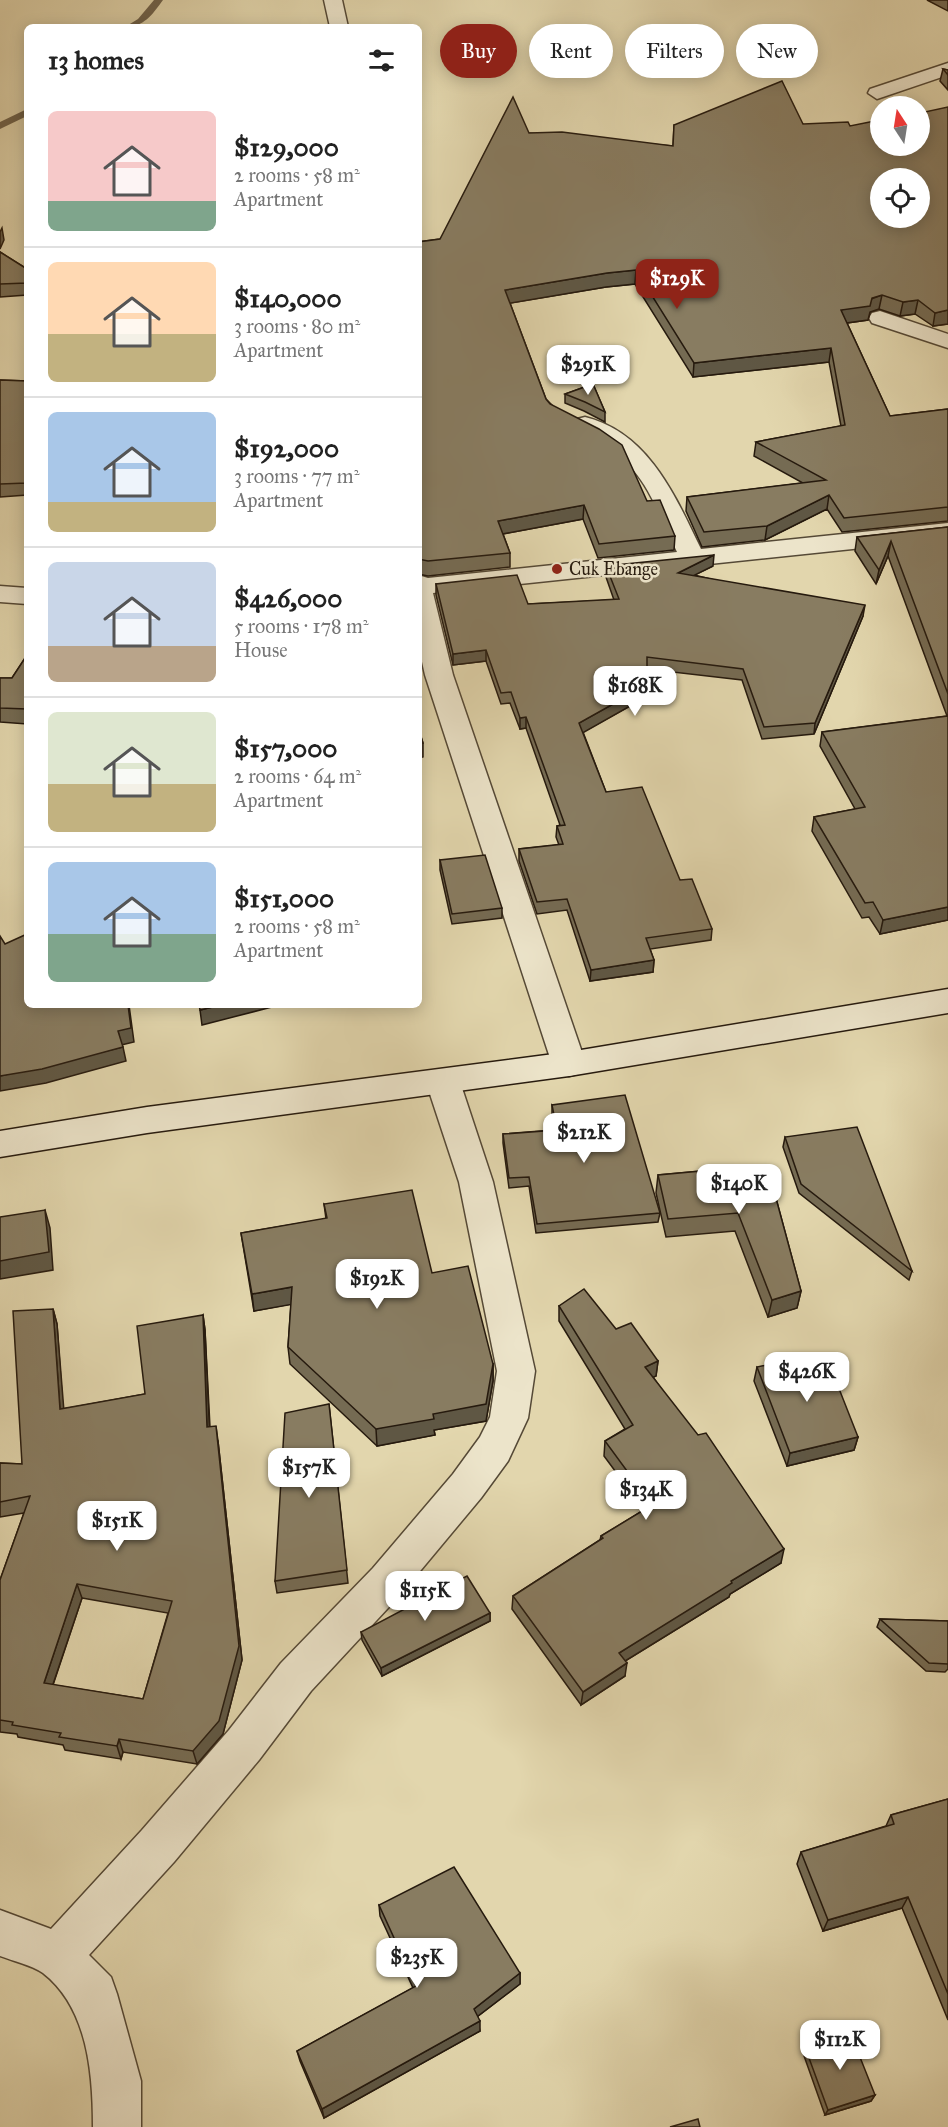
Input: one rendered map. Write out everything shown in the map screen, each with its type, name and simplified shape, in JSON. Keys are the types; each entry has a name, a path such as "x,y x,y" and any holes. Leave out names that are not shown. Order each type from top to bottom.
{"street":[{"path":"333,0 338,24"},
{"path":"877,93 948,69"},
{"path":"880,318 948,341"},
{"path":"568,416 609,436 635,456 654,480 693,559"},
{"path":"422,585 693,559 948,531"},
{"path":"0,594 24,596"},
{"path":"422,598 439,675 569,1064"},
{"path":"0,1144 147,1120 569,1064 948,1001"},
{"path":"58,1955 216,1779 296,1677 387,1581 460,1494 494,1449 509,1418 516,1371 476,1182 443,1082"},
{"path":"0,1933 58,1955 94,1994 117,2081 117,2127"}],"building":[{"path":"782,81 803,124 848,122 850,126 870,122 870,156 930,156 930,111 948,107 948,310 935,313 918,300 903,302 882,295 872,298 870,306 841,310 890,416 948,409 948,507 844,518 829,495 767,526 704,532 687,497 826,480 756,442 845,425 831,348 694,363 636,270 505,290 546,399 550,404 599,429 622,445 647,501 660,500 675,536 599,544 584,505 498,521 510,553 422,560 422,241 440,239 513,97 529,133 562,132 673,146 674,125"},
{"path":"0,252 24,267 24,283 0,284"},
{"path":"0,380 24,381 24,483 0,484"},
{"path":"593,384 605,412 565,394"},
{"path":"948,527 948,694 891,541 879,570 857,537"},
{"path":"714,555 678,573 865,605 815,723 764,727 743,669 647,657 647,685 579,723 606,792 642,787 680,880 692,879 712,929 646,938 654,960 591,970 567,899 537,902 519,849 563,844 557,826 565,825 526,717 520,718 511,692 501,693 486,650 453,654 436,584 517,575 528,604 619,599 606,566"},
{"path":"24,660 24,709 0,708 0,678 12,678"},
{"path":"948,716 948,907 883,920 873,902 865,903 814,817 865,807 822,732"},
{"path":"485,855 502,908 452,914 440,860"},
{"path":"24,935 24,1008 128,1008 131,1028 118,1031 123,1047 42,1069 0,1076 0,936 5,944"},
{"path":"625,1095 660,1213 537,1224 529,1177 509,1178 503,1134 557,1130 552,1105"},
{"path":"857,1127 912,1271 801,1184 785,1137"},
{"path":"767,1165 801,1291 772,1300 738,1213 668,1219 658,1175"},
{"path":"412,1190 432,1273 468,1266 493,1364 486,1404 433,1414 434,1419 376,1429 288,1347 292,1287 252,1294 241,1233 327,1218 324,1204"},
{"path":"45,1210 49,1252 0,1261 0,1217"},
{"path":"584,1289 616,1329 631,1323 658,1361 645,1367 698,1435 706,1433 784,1549 619,1653 627,1663 583,1692 513,1596 603,1538 601,1536 652,1505 605,1441 633,1425 559,1306"},
{"path":"53,1309 60,1409 145,1394 137,1326 203,1315 207,1427 216,1426 239,1646 219,1721 193,1751 119,1739 117,1746 59,1737 61,1733 12,1725 13,1722 0,1720 0,1580 30,1496 0,1502 0,1463 22,1464 13,1311","holes":["77,1584 172,1601 143,1699 44,1683"]},
{"path":"825,1353 858,1437 790,1453 757,1367"},
{"path":"329,1404 347,1570 275,1581 285,1413"},
{"path":"467,1576 490,1613 381,1668 361,1632"},
{"path":"880,1619 948,1621 948,1664 929,1663"},
{"path":"948,1799 948,1994 908,1897 828,1920 801,1852 894,1824 891,1815"},
{"path":"454,1867 520,1973 474,2009 480,2021 322,2109 297,2051 416,1986 379,1905"},
{"path":"850,2032 875,2095 828,2110 805,2047"},
{"path":"698,2119 700,2127 670,2127"}],"waterway":[{"path":"135,24 141,21 159,0"},
{"path":"0,126 24,114"}],"place":[{"name":"Cuk Ebange","path":"557,569"}]}
